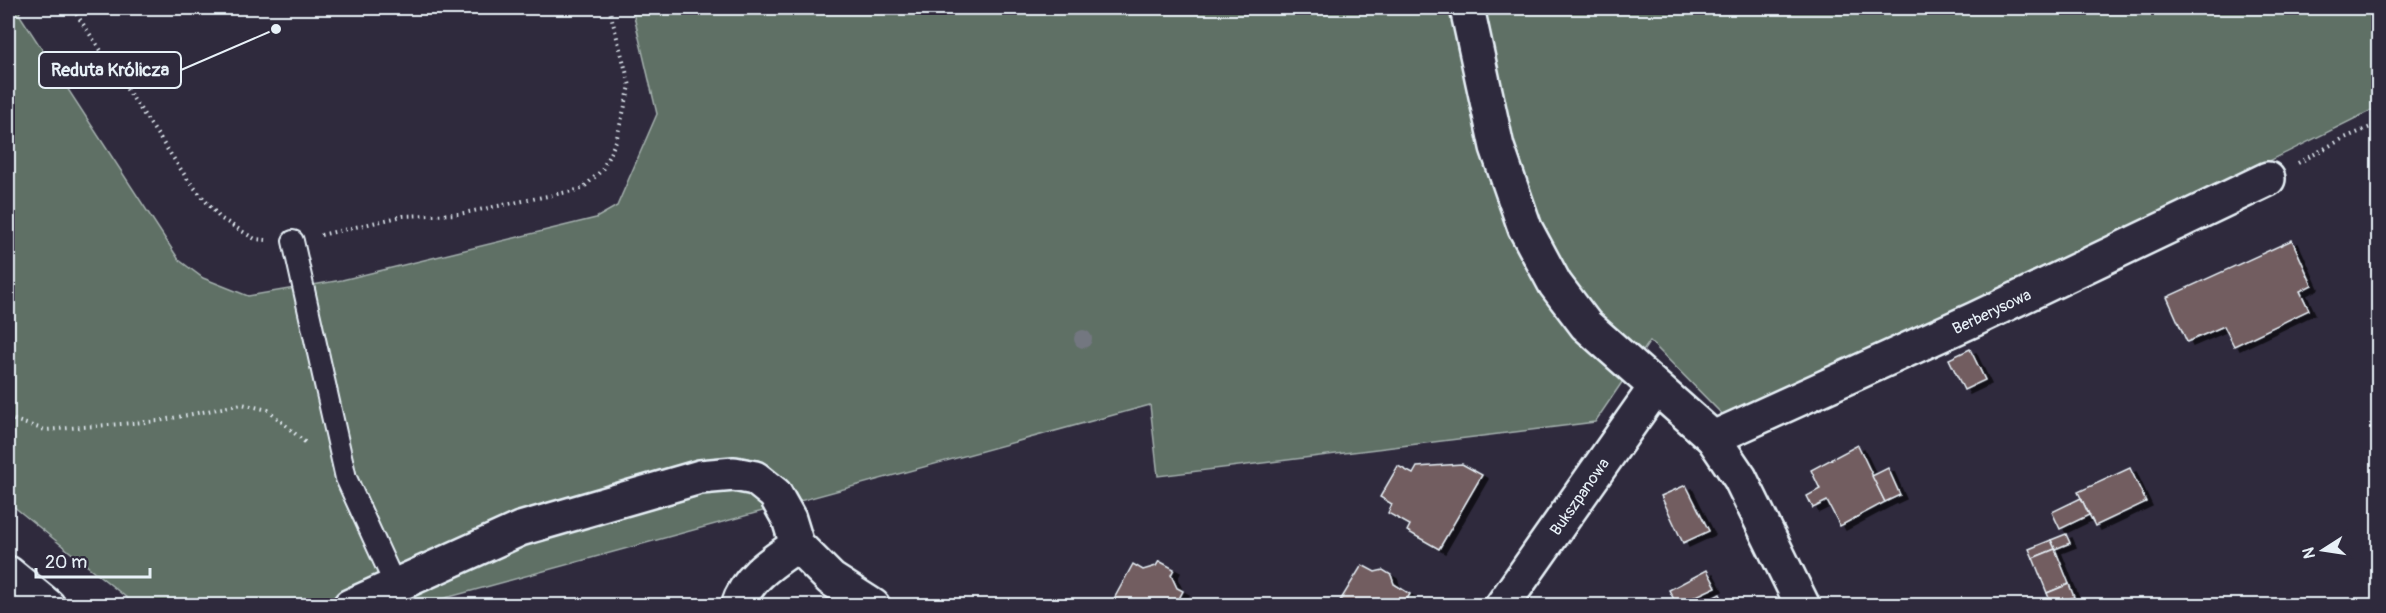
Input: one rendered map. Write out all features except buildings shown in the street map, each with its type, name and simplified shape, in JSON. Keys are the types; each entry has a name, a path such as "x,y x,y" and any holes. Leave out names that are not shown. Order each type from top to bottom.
{"street":[{"path":"1467,8 1497,147 1525,228 1555,284 1586,325 1655,388 1688,412 1713,438 1740,478 1803,606"},
{"name":"Berberysowa","path":"1713,438 1976,319 2268,179"},
{"name":"Bukszpanowa","path":"1503,606 1655,388"},
{"path":"350,606 520,529 689,480 734,474 755,478 775,494 789,519 797,545 831,579 873,606"},
{"path":"738,606 741,595 763,569 797,545"},
{"path":"8,573 48,606"}],"lane":[{"path":"293,241 345,478 395,585"}],"path":[{"path":"76,8 77,15 188,180 220,218 255,239 293,241 403,216 459,214 582,189 602,170 616,141 630,86 609,8"},
{"path":"2268,179 2342,139 2379,124"},
{"path":"8,418 45,430 158,421 242,404 268,410 345,478"}],"green space":[{"path":"8,8 22,8 19,14 179,260 203,278 248,296 342,280 596,218 617,206 657,114 632,8 2378,8 2378,107 2002,294 1723,415 1650,341 1595,422 1158,476 1150,405 420,605 137,606 8,502"}],"place":[{"name":"Reduta Królicza","path":"276,29"}]}
